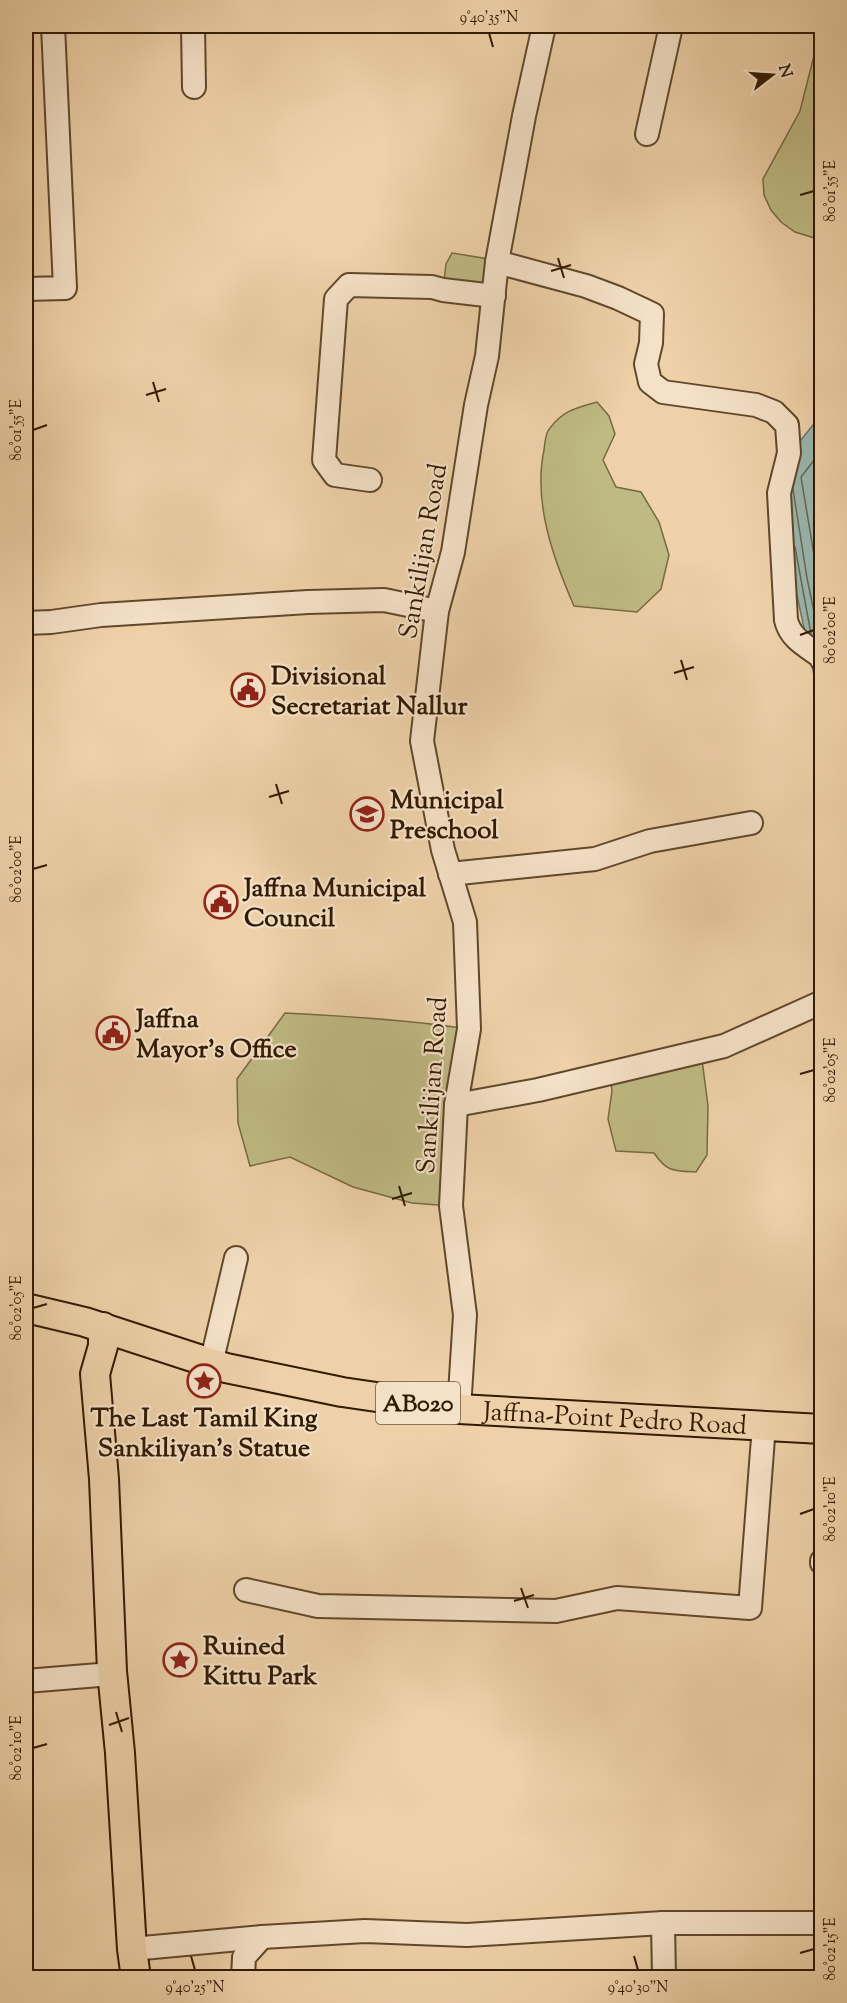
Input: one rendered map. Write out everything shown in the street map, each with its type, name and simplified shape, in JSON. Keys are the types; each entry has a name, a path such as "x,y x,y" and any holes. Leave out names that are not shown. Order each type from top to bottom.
{"main road":[{"name":"Jaffna-Point Pedro Road","path":"26,1308 103,1327 211,1364 342,1392 459,1409 822,1428"},
{"path":"103,1327 103,1346 95,1374 104,1479 112,1671 136,1977"}],"street":[{"path":"26,289 65,288 53,26"},
{"path":"193,26 194,87"},
{"name":"Sankilijan Road","path":"459,1409 465,1315 451,1206 456,1105 469,1029 465,922 443,850 422,741 437,611 453,552 476,405 487,357 497,262 528,94 544,26"},
{"path":"647,134 671,26"},
{"path":"497,262 586,286 652,314 651,343 646,364 650,382 663,392 756,405 774,412 787,425 789,453 779,492 786,620 793,636 820,656 822,660"},
{"path":"370,480 335,475 324,460 336,299 349,285 432,287 494,296"},
{"path":"26,623 101,615 308,602 384,600 437,611"},
{"path":"450,874 595,859 650,841 751,823"},
{"path":"456,1105 538,1090 724,1046 822,1002"},
{"path":"211,1364 236,1258"},
{"path":"246,1590 318,1606 556,1611 617,1598 750,1608 764,1425"},
{"path":"26,1681 99,1675 112,1671"},
{"path":"132,1949 261,1937 365,1931 467,1935 663,1923 822,1923"},
{"path":"663,1923 664,1977"},
{"path":"243,1977 244,1957 261,1937"}],"shaded area":[{"path":"821,28 821,240 795,232 781,222 771,210 764,195 763,179 800,111"},
{"path":"452,253 497,262 494,296 443,290 446,264"},
{"path":"597,402 609,416 615,434 603,460 616,487 641,492 659,522 669,555 661,589 637,612 574,606 552,549 543,510 541,470 548,430 565,413"},
{"path":"285,1013 423,1023 469,1029 451,1206 412,1203 353,1187 290,1157 250,1166 238,1123 237,1079"},
{"path":"701,1052 708,1106 707,1155 696,1172 671,1169 663,1164 654,1153 616,1151 608,1119 612,1091 610,1073"}],"water":[{"path":"821,415 822,678 815,680 794,581 777,470"}],"place":[{"name":"Divisional Secretariat Nallur","path":"248,690"},
{"name":"Municipal Preschool","path":"367,814"},
{"name":"Jaffna Municipal Council","path":"221,902"},
{"name":"Jaffna Mayor's Office","path":"113,1033"},
{"name":"The Last Tamil King Sankiliyan's Statue","path":"204,1381"},
{"name":"Ruined Kittu Park","path":"180,1660"}]}
